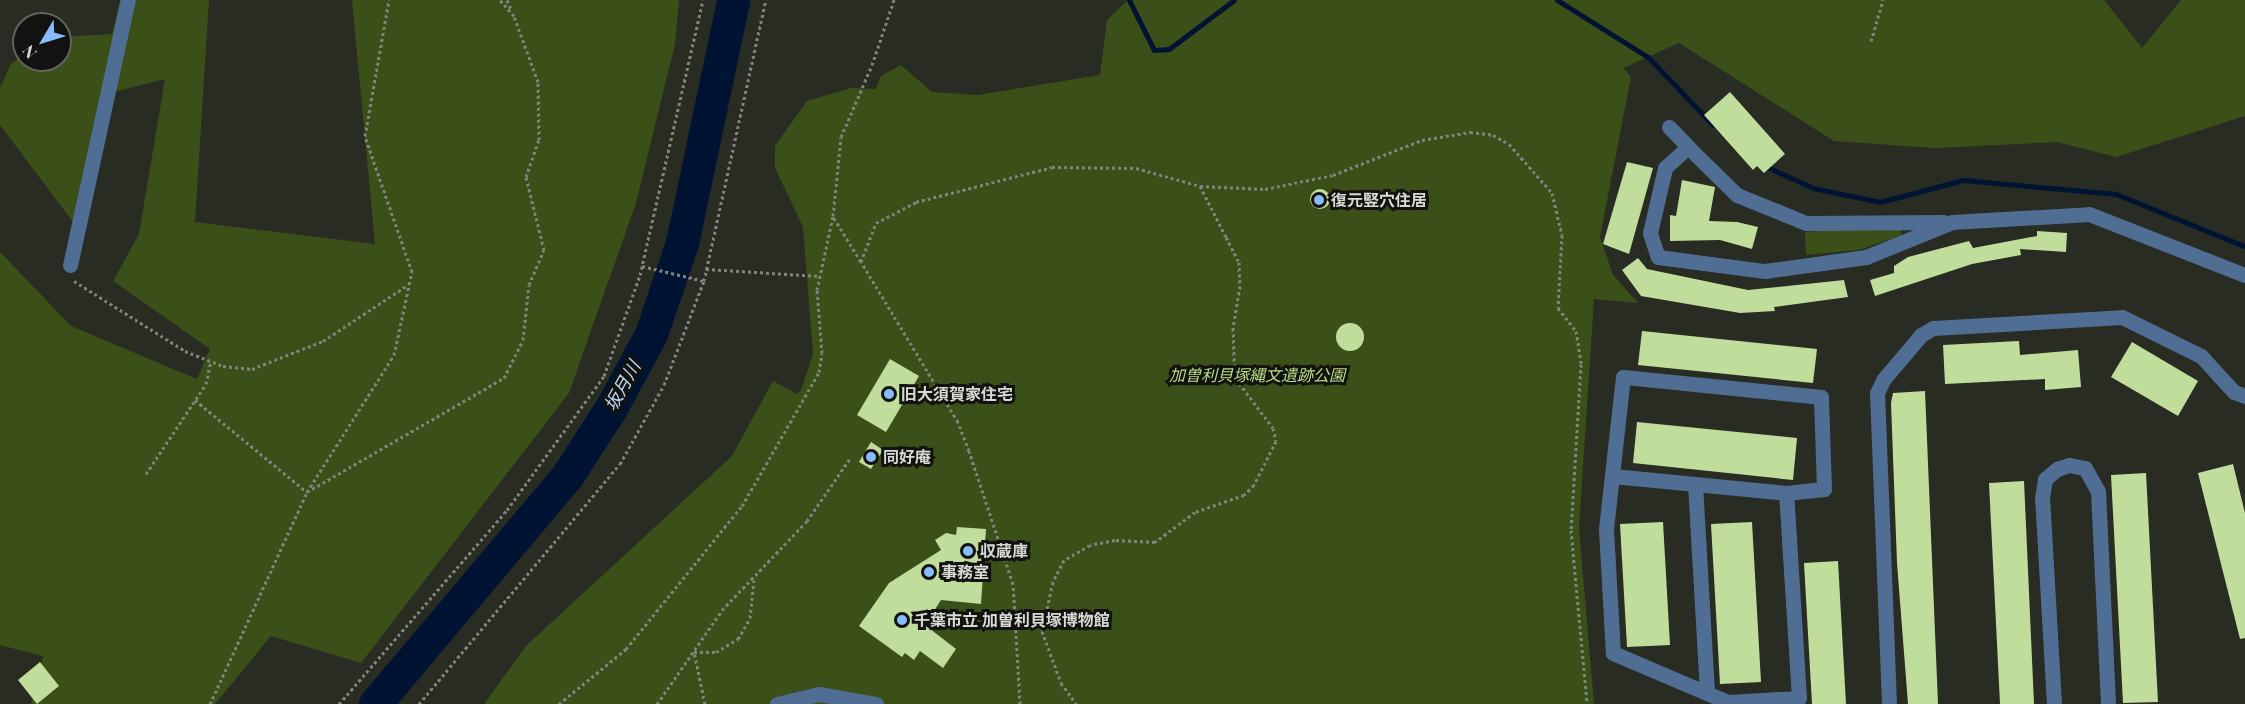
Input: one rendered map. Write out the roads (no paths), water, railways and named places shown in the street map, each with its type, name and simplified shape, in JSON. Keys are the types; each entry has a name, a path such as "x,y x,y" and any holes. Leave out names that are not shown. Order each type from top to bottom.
{"street":[{"path":"70,265 128,0"},
{"path":"1669,127 1737,195 1806,223 1952,222 2089,214 2245,275"},
{"path":"1688,147 1665,168 1650,233 1658,257 1765,271 1866,257 1952,222"},
{"path":"1889,704 1877,393 1883,380 1921,335 1933,328 2122,317 2201,356 2234,392 2245,396"},
{"path":"1613,476 1786,494 1824,489 1821,398 1623,377 1606,529 1613,653 1728,703 1799,698 1786,494"},
{"path":"2055,704 2042,498 2045,479 2057,469 2069,465 2085,468 2098,491 2108,704"},
{"path":"1695,484 1707,693"},
{"path":"777,704 819,694 876,704"}],"waterway":[{"name":"坂月川","path":"375,704 567,476 611,408 651,334 682,243 733,0"},
{"path":"1129,0 1154,50 1169,49 1234,0"},
{"path":"1557,0 1648,57 1713,125"},
{"path":"1765,166 1813,188 1880,202 1963,180 2116,194 2244,246"}],"place":[{"name":"復元竪穴住居","path":"1319,200"},
{"name":"旧大須賀家住宅","path":"889,394"},
{"name":"同好庵","path":"871,457"},
{"name":"収蔵庫","path":"968,551"},
{"name":"事務室","path":"929,572"},
{"name":"千葉市立 加曽利貝塚博物館","path":"902,620"}],"park label":[{"name":"加曽利貝塚縄文遺跡公園","path":"1257,375"}]}
